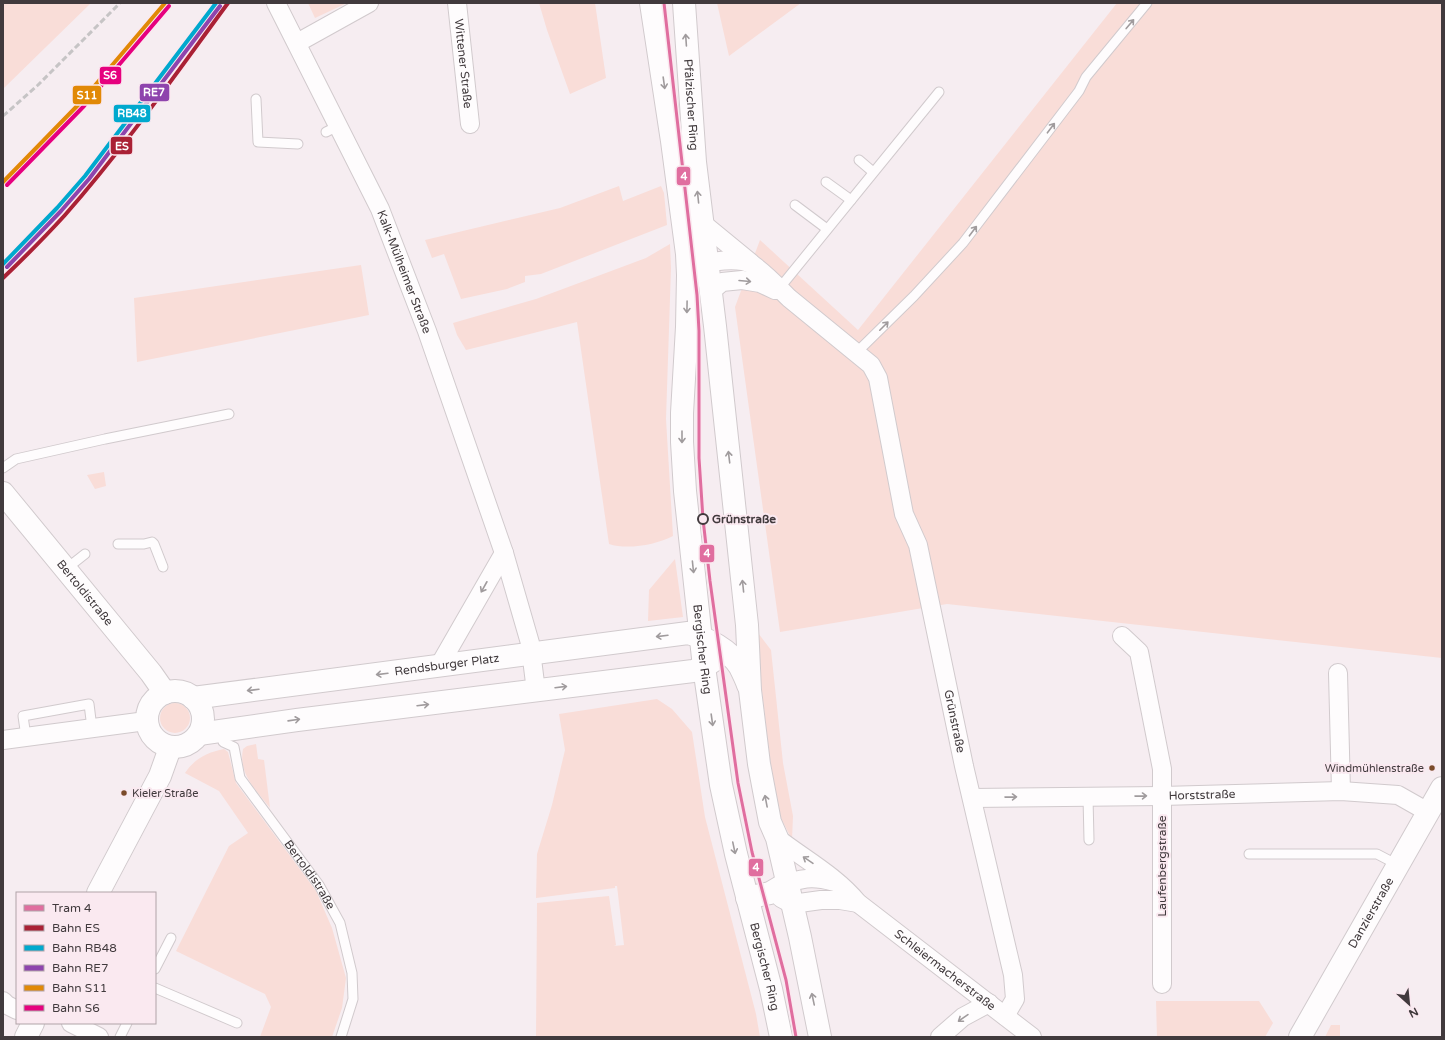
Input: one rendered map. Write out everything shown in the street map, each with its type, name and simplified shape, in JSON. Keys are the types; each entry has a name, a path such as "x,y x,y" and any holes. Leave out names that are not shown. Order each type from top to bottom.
{"street":[{"name":"Kalk-Mülheimer Straße","path":"276,3 297,43 332,129 380,208 424,324 504,553 530,643 536,691"},
{"path":"297,43 369,3"},
{"name":"Wittener Straße","path":"456,3 470,124"},
{"name":"Pfälzischer Ring","path":"652,3 672,141 700,272"},
{"name":"Pfälzischer Ring","path":"684,3 694,162 701,222 700,272"},
{"name":"Grünstraße","path":"701,222 782,292 871,365 878,378 904,514 918,545 972,798 1012,975 1015,999 1005,1016"},
{"path":"751,264 719,261 700,272 747,625 750,690 759,764 770,822 777,838 779,888 792,904 820,1037"},
{"name":"Grünstraße","path":"700,272 722,282 742,280 760,283 782,292"},
{"name":"Bergischer Ring","path":"700,272 682,442 685,491 704,668 722,785 736,854 771,989 781,1037"},
{"name":"Bertoldistraße","path":"3,493 152,673 165,693"},
{"path":"439,666 504,553"},
{"path":"199,734 693,671 704,668 726,652 737,642 747,625"},
{"name":"Rendsburger Platz","path":"193,698 688,633 701,636"},
{"path":"701,636 726,652 740,667 750,690"},
{"name":"Laufenbergstraße","path":"1122,636 1139,652 1162,769 1162,984"},
{"path":"1338,673 1341,791"},
{"path":"173,691 184,692 193,698 200,706 203,715 203,724 199,734 190,743 177,748 170,748 155,740 149,732 146,721 148,710 154,700 165,693 173,691"},
{"path":"3,740 146,721"},
{"path":"99,892 160,776 170,748"},
{"name":"Danzierstraße","path":"1300,1037 1442,788"},
{"name":"Horststraße","path":"972,798 1162,796 1341,791 1398,795 1428,812"},
{"name":"Schleiermacherstraße","path":"777,838 794,852 808,859 848,891 858,903 1032,1037"},
{"name":"Schleiermacherstraße","path":"779,888 799,880 818,878 838,883"},
{"path":"747,898 779,888"},
{"name":"Schleiermacherstraße","path":"792,904 821,900 840,900 858,903"},
{"path":"3,1001 16,1010"},
{"path":"940,1037 963,1017 989,1003"},
{"path":"26,1037 32,1024"},
{"path":"73,1024 99,1037"}],"lane":[{"path":"856,353 914,296 963,243 1079,91 1086,77 1147,3"},
{"path":"782,292 850,200 938,92"},
{"path":"256,99 258,142 298,144"},
{"path":"889,137 897,144"},
{"path":"859,160 873,172"},
{"path":"826,182 850,200"},
{"path":"794,205 827,230"},
{"path":"3,468 16,459 97,440 229,414"},
{"path":"118,544 144,544 152,542 163,567"},
{"path":"66,569 85,554"},
{"path":"26,737 23,716 89,704 92,728"},
{"name":"Bertoldistraße","path":"222,730 223,742 234,747 240,778 319,885 340,923 352,973 353,999 341,1037"},
{"path":"1088,797 1089,840"},
{"path":"1249,854 1377,854 1398,865"},
{"path":"156,968 170,938"},
{"path":"156,988 237,1023"},
{"path":"120,1037 126,1024"}],"shaded area":[{"path":"3,3 91,3 3,89"},
{"path":"308,3 347,3 315,18"},
{"path":"539,3 595,3 606,78 570,94"},
{"path":"717,3 801,3 729,56"},
{"path":"1117,3 1442,3 1442,658 947,604 780,632 735,307 760,240 858,330"},
{"path":"619,186 623,201 661,186 664,193 667,225 541,274 525,276 525,282 507,289 461,299 444,254 432,258 425,240 560,208"},
{"path":"670,244 671,268 666,419 673,536 658,542 641,546 616,546 609,544 577,322 466,350 457,335 453,323 536,299 646,258"},
{"path":"361,265 369,315 137,362 134,298"},
{"path":"104,472 106,486 95,489 87,475"},
{"path":"675,559 683,617 648,621 649,590"},
{"path":"755,629 771,650 783,763 793,816 792,840 781,818 777,801 769,753"},
{"path":"657,699 672,709 692,732 705,817 756,1014 760,1037 536,1037 537,903 609,896 616,945 614,946 624,945 617,886 615,886 615,888 536,898 537,854 552,805 565,750 559,714"},
{"path":"175,703 186,707 190,718 186,729 175,733 164,729 160,718 164,707"},
{"path":"256,744 258,759 264,760 270,808 249,781 243,766 243,749 247,746"},
{"path":"224,749 228,752 236,783 316,891 332,928 346,978 342,1008 332,1037 260,1037 271,1007 265,994 176,951 229,846 248,833 219,791 185,773 197,760 212,752"},
{"path":"1156,1001 1259,1001 1273,1023 1265,1037 1157,1037"},
{"path":"1331,1025 1340,1025 1340,1037 1325,1037"}],"railway":[{"path":"3,116 38,85 120,3"}],"tram line":[{"name":"4","path":"664,3 697,295 699,331 699,458 703,519 710,581 738,783 752,852 786,980 796,1037"}],"rail line":[{"name":"S11","path":"3,182 80,103 165,3"},
{"name":"RB48","path":"3,264 57,208 85,176 216,3"},
{"name":"ES","path":"3,278 50,231 87,190 149,111 228,3"},
{"name":"S6","path":"7,185 84,106 169,6"},
{"name":"RE7","path":"7,267 61,211 89,179 220,6"}],"place":[{"name":"Grünstraße","path":"703,519"},
{"name":"Windmühlenstraße","path":"1432,768"},
{"name":"Kieler Straße","path":"124,793"}]}
